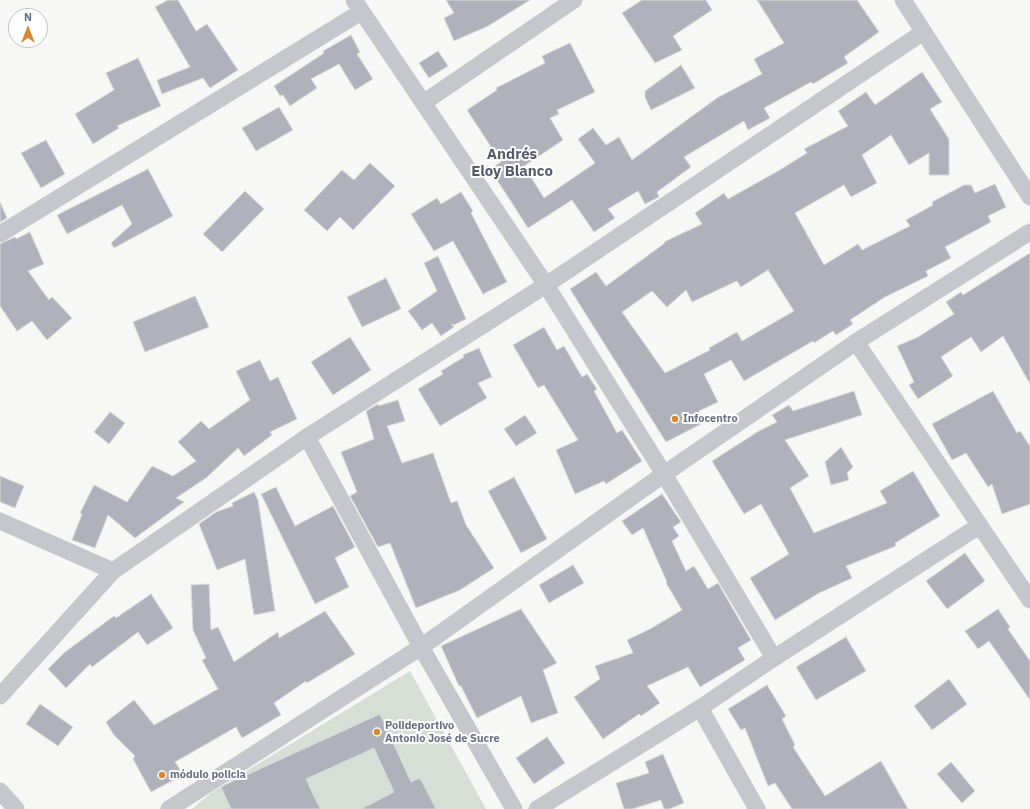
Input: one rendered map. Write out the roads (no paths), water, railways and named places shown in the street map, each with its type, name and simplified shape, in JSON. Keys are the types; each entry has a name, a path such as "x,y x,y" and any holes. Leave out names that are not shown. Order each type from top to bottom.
{"street":[{"path":"423,103 574,0"},
{"path":"903,0 922,32 1030,198"},
{"path":"0,234 358,6 546,284 664,474 774,658"},
{"path":"0,696 113,571 307,437 546,284 922,32"},
{"path":"169,809 421,647 664,474 856,342 1030,232"},
{"path":"856,342 1030,600"},
{"path":"307,437 421,647 514,809"},
{"path":"0,521 113,571"},
{"path":"537,809 700,708 774,658 979,526"},
{"path":"700,708 757,809"},
{"path":"0,791 16,809"}],"place":[{"name":"Infocentro","path":"675,419"},
{"name":"Polideportivo Antonio José de Sucre","path":"377,732"},
{"name":"módulo policia","path":"162,775"}],"district":[{"name":"Andrés Eloy Blanco","path":"512,164"}]}
